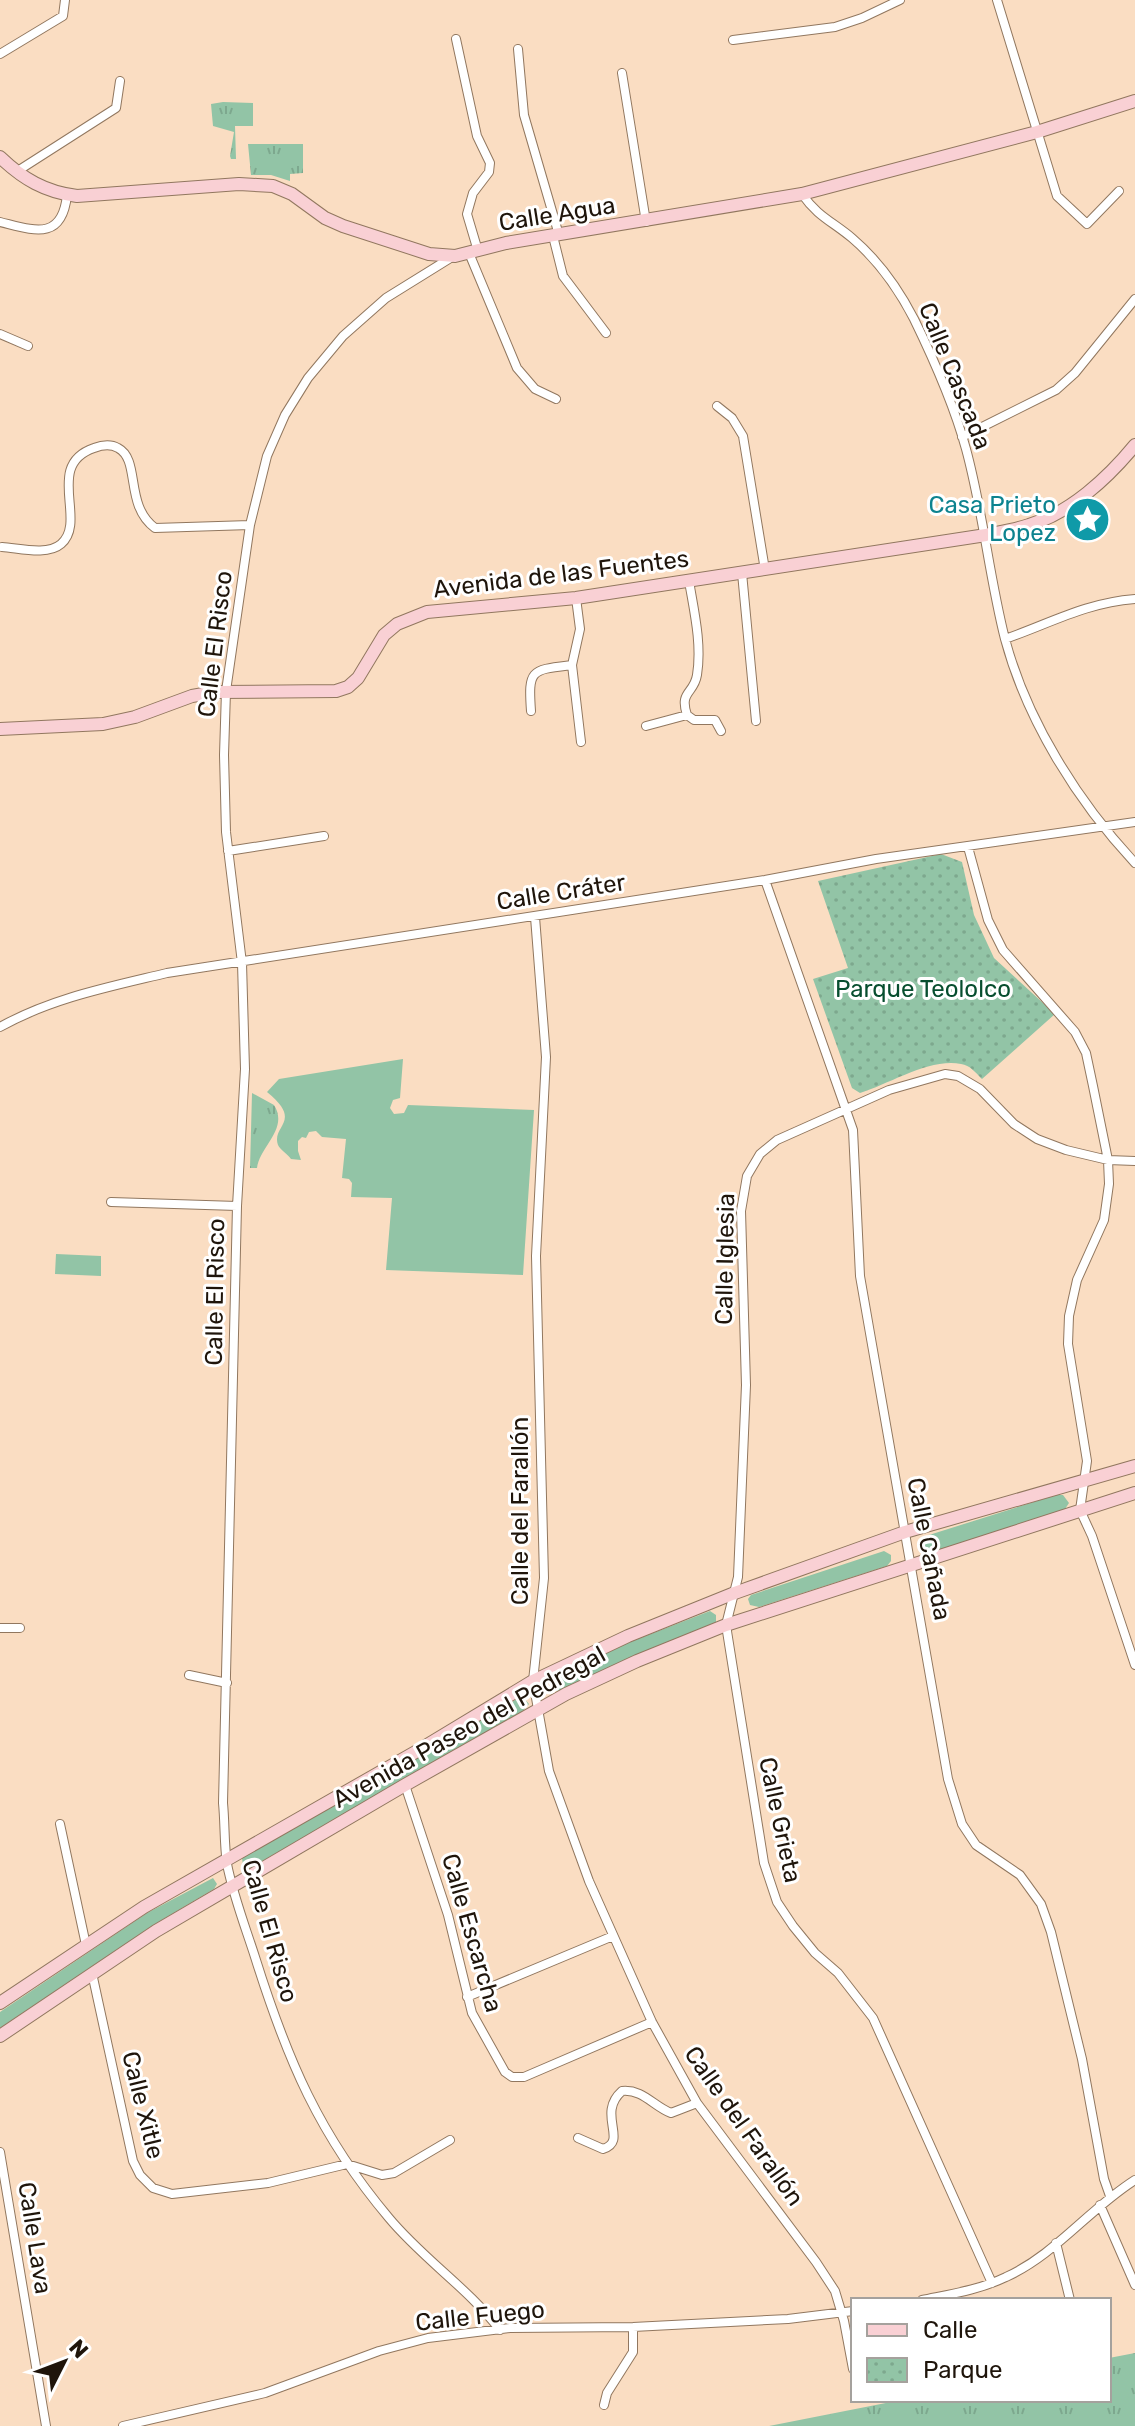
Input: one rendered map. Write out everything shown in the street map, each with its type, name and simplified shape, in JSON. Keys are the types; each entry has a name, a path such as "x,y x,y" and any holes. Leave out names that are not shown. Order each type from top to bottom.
{"main road":[{"name":"Calle Agua","path":"0,157 35,184 67,195 87,197 248,184 273,186 292,194 325,218 343,226 429,254 455,256 506,243 802,194 1037,132 1135,101"},
{"name":"Avenida de las Fuentes","path":"0,729 103,724 135,717 192,696 226,691 336,691 348,687 358,678 384,635 411,616 427,612 576,598 986,535 1031,525 1081,498 1135,445"},
{"name":"Avenida Paseo del Pedregal","path":"0,2003 144,1907 533,1681 628,1636 732,1594 905,1532 1135,1466"},
{"name":"Avenida Paseo del Pedregal","path":"0,2036 156,1931 536,1710 637,1661 726,1625 1135,1493"}],"street":[{"path":"0,54 63,16 65,0"},
{"path":"733,40 835,27 900,0"},
{"path":"997,0 1057,196 1087,224 1119,191"},
{"path":"456,39 477,136 490,163 489,172 473,193 467,214 474,252 517,368 535,389 556,399"},
{"path":"518,49 524,115 556,235 563,276 606,333"},
{"path":"622,73 646,222"},
{"path":"16,172 116,108 120,81"},
{"name":"Calle Cascada","path":"802,194 822,218 849,235 876,259 914,320 962,437 986,535 1005,639 1019,679 1042,729 1085,804 1135,863"},
{"path":"0,222 42,231 51,228 60,218 67,195"},
{"name":"Calle El Risco","path":"455,256 386,298 343,336 308,378 285,415 267,456 250,525 226,691 223,784 242,963 245,1069 237,1206 223,1803 232,1887 278,2029 303,2090 347,2164 390,2220 481,2305 500,2330"},
{"path":"962,437 1056,390 1075,373 1135,299"},
{"path":"0,334 28,346"},
{"path":"717,406 732,418 743,436 765,570"},
{"path":"2,547 52,549 62,543 70,527 67,481 72,467 90,449 103,446 115,446 129,459 138,511 155,528 250,525"},
{"path":"742,573 756,721"},
{"path":"689,581 699,659 697,680 684,696 683,705 690,719 715,720 721,731"},
{"path":"576,598 580,629 572,665 581,742"},
{"path":"1005,639 1074,610 1108,601 1135,599"},
{"path":"531,711 529,682 532,675 537,670 572,665"},
{"path":"646,726 687,715"},
{"name":"Calle Cráter","path":"0,1027 48,1004 167,973 535,917 876,859 1135,822"},
{"path":"228,851 324,836"},
{"path":"968,847 988,920 1003,950 1060,1012 1086,1053 1108,1160 1109,1184 1104,1220 1077,1280 1069,1316 1068,1344 1088,1472 1083,1481 1080,1510 1092,1536 1135,1665"},
{"name":"Calle Cañada","path":"765,880 853,1130 860,1276 954,1803 962,1824 976,1845 1020,1875 1041,1904 1051,1932 1082,2059 1104,2179 1110,2196"},
{"name":"Calle del Farallón","path":"535,917 546,1057 536,1256 544,1578 533,1681 536,1710 558,1802 652,2022 697,2103 835,2291 851,2359"},
{"name":"Calle Iglesia","path":"732,1594 738,1577 746,1385 741,1211 747,1176 760,1154 777,1140 889,1090 945,1074 958,1076 980,1089 1014,1124 1037,1139 1108,1160 1135,1161"},
{"path":"111,1202 237,1206"},
{"name":"Calle Grieta","path":"732,1594 726,1625 764,1863 777,1902 815,1953 838,1973 873,2018 992,2283"},
{"path":"0,1628 20,1628"},
{"path":"189,1675 227,1683"},
{"name":"Calle Escarcha","path":"405,1785 448,1915 467,1997 479,2028 498,2062 512,2077 524,2077 652,2022"},
{"path":"60,1824 86,1945"},
{"path":"467,1997 613,1936"},
{"name":"Calle Xitle","path":"92,1973 133,2161 140,2175 153,2188 172,2194 268,2183 347,2164"},
{"path":"578,2138 603,2149 613,2145 615,2139 609,2112 611,2104 622,2091 632,2090 645,2095 660,2109 671,2113 697,2103"},
{"path":"347,2164 382,2175 394,2173 450,2140"},
{"name":"Calle Lava","path":"0,2152 46,2426"},
{"path":"932,2298 974,2290 1034,2261 1110,2196 1135,2180"},
{"path":"1100,2205 1135,2285"},
{"path":"1056,2243 1070,2298"},
{"name":"Calle Fuego","path":"123,2426 265,2393 379,2351 428,2338 500,2330 788,2319 851,2311"},
{"path":"604,2405 607,2393 633,2352 633,2327"}],"green space":[{"path":"253,103 253,126 235,126 236,159 230,156 234,132 213,126 211,104"},
{"path":"248,144 303,144 303,173 290,174 290,181 271,175 251,175"},
{"name":"Parque Teololco","path":"941,854 962,862 974,915 994,958 1055,1014 982,1079 967,1066 949,1063 923,1068 860,1093 852,1088 813,979 848,968 818,881"},
{"path":"403,1059 400,1098 393,1100 390,1108 394,1114 404,1113 408,1105 534,1110 523,1275 386,1270 392,1198 351,1197 352,1183 342,1178 346,1139 322,1137 316,1131 309,1132 306,1138 298,1141 301,1160 291,1159 279,1147 277,1138 285,1117 278,1102 267,1092 279,1079"},
{"path":"252,1093 274,1105 278,1114 276,1130 257,1168 250,1168"},
{"path":"56,1254 101,1256 101,1276 55,1274"},
{"path":"1063,1495 1069,1503 1065,1509 929,1554 923,1553 919,1542 929,1535"},
{"path":"884,1551 891,1555 887,1566 759,1607 750,1605 748,1599 751,1595"},
{"path":"710,1611 716,1615 716,1622 563,1690 555,1691 551,1684 553,1679 625,1644"},
{"path":"522,1696 529,1704 520,1714 252,1867 246,1869 243,1865 242,1858"},
{"path":"213,1878 217,1884 214,1889 155,1924 0,2028 0,2012 147,1913"},
{"path":"1135,2353 1135,2426 769,2426 891,2402 1111,2402 1111,2358"}],"place":[{"name":"Casa Prieto Lopez","path":"1087,519"}]}
